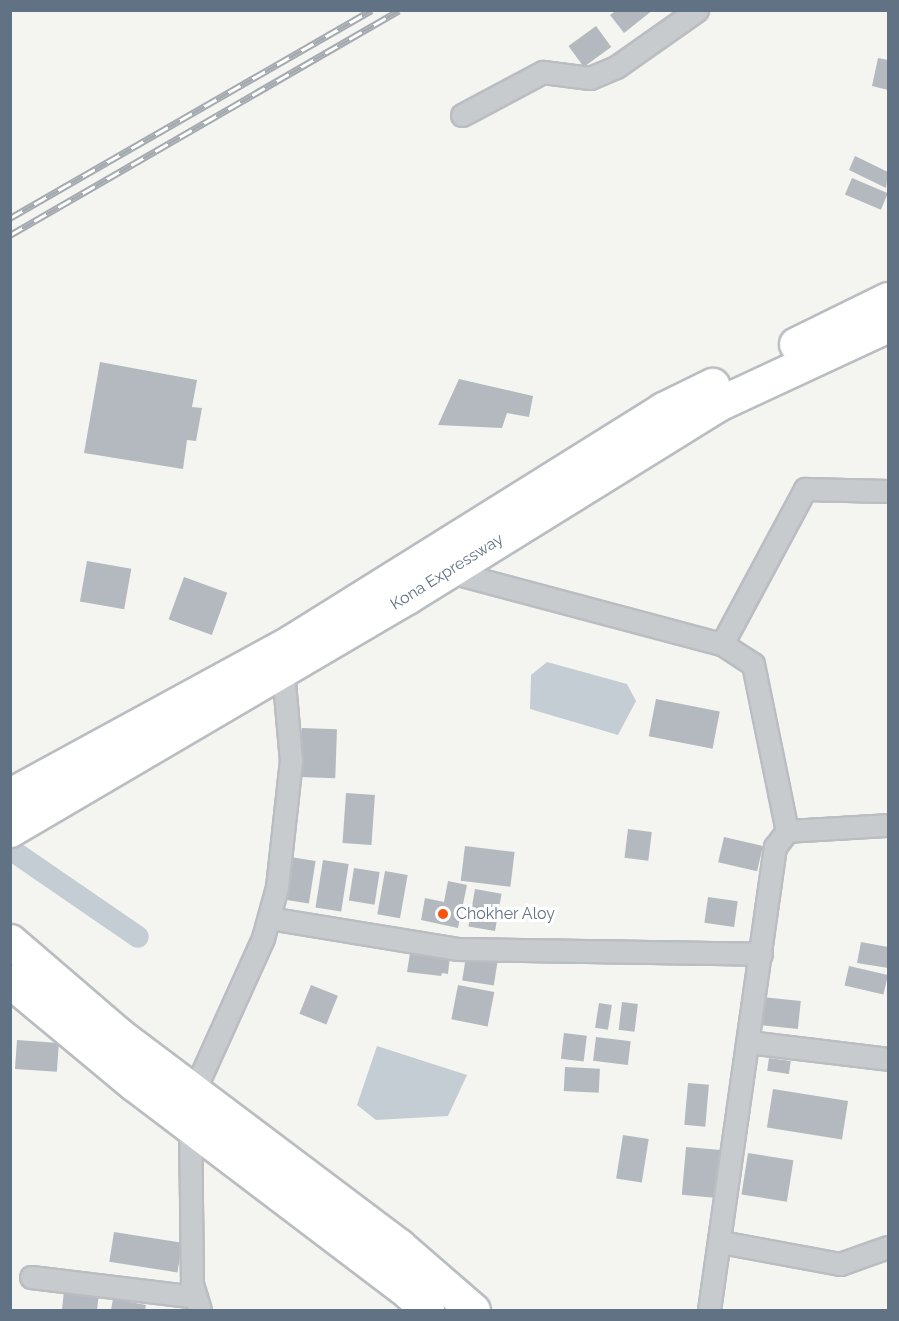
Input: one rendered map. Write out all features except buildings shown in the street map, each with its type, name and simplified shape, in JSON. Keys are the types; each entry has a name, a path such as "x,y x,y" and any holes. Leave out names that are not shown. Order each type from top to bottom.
{"main road":[{"name":"Kona Expressway","path":"12,795 292,641 663,409 888,299"},
{"name":"Kona Expressway","path":"10,830 283,671 718,404 888,325"},
{"path":"10,941 118,1034 398,1245 473,1311"},
{"path":"10,981 190,1126 427,1311"}],"street":[{"path":"462,115 543,72 590,78 616,67 697,10"},
{"path":"722,644 806,489 888,492"},
{"path":"447,571 722,644 753,664 787,831 775,847 721,1242 709,1311"},
{"path":"31,1277 198,1304 192,1283 190,1126 194,1091 263,938 268,918 287,820 291,761 283,671"},
{"path":"787,831 888,825"},
{"path":"268,918 458,949 761,954"},
{"path":"748,1042 888,1059"},
{"path":"721,1242 840,1264 888,1247"}],"shaded area":[{"path":"547,662 627,684 636,701 618,735 530,709 531,675"},
{"path":"377,1046 467,1075 448,1116 376,1120 357,1105"}],"waterway":[{"path":"10,849 138,937"}],"railway":[{"path":"10,218 371,10"},
{"path":"10,235 399,10"}],"place":[{"name":"Chokher Aloy","path":"443,914"}]}
